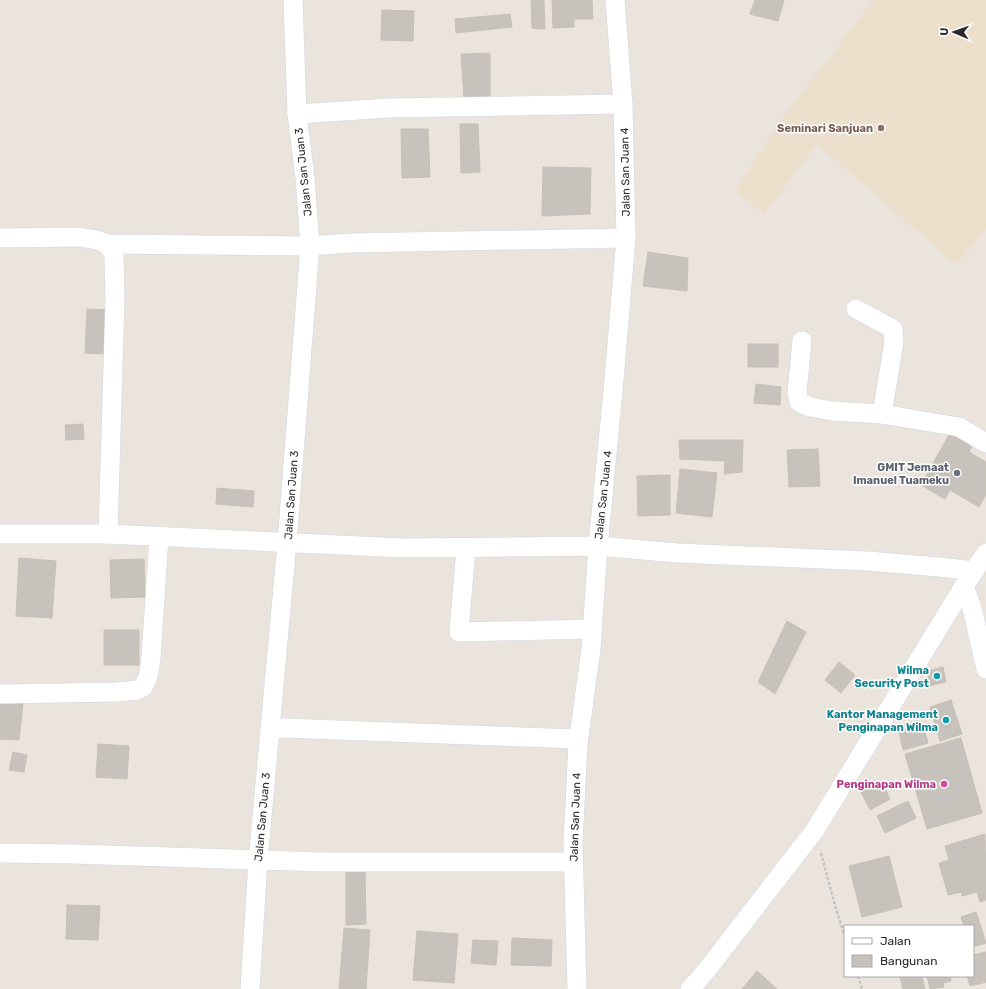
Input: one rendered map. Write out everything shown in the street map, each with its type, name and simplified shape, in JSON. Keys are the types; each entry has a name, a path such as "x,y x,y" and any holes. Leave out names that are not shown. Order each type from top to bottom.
{"street":[{"name":"Jalan San Juan 3","path":"250,989 258,861 287,543 310,246 305,178 297,114 293,0"},
{"name":"Jalan San Juan 4","path":"577,989 573,842 578,739 591,649 598,546 626,238 623,104 615,0"},
{"path":"297,114 388,108 623,104"},
{"path":"0,238 79,237 98,240 107,244 112,249 114,254 108,534"},
{"path":"107,244 310,246 358,243 626,238"},
{"path":"856,309 893,329 894,342 882,414"},
{"path":"802,341 797,392 799,402 810,407 832,411 882,414 959,426 986,443"},
{"path":"0,534 108,534 403,548 598,546 677,553 868,561 939,566 969,579"},
{"path":"0,694 117,692 137,690 143,687 148,677 151,658 160,537"},
{"path":"466,548 459,632 592,629"},
{"path":"690,989 706,971 815,830 986,553"},
{"path":"969,579 972,608 986,669"},
{"path":"270,734 276,729 283,728 578,739"},
{"path":"0,853 74,854 258,861 573,862"}],"path":[{"path":"815,830 844,935"},
{"path":"858,977 862,989"}],"shaded area":[{"name":"Seminari Sanjuan","path":"874,0 986,0 986,230 956,265 817,144 764,215 736,190 786,113"}],"building":[{"path":"531,0 544,0 545,29 532,28"},
{"path":"552,0 592,0 593,19 574,19 574,27 553,28"},
{"path":"755,0 784,0 778,21 750,14"},
{"path":"382,10 414,11 413,41 381,40"},
{"path":"510,14 512,27 456,33 455,19"},
{"path":"490,53 490,98 464,98 461,54"},
{"path":"460,124 478,124 480,172 461,173"},
{"path":"401,129 428,129 430,177 402,178"},
{"path":"543,167 591,168 590,214 542,216"},
{"path":"648,252 688,258 687,291 643,286"},
{"path":"87,309 110,310 108,354 85,353"},
{"path":"748,344 778,344 778,367 748,367"},
{"path":"756,384 781,387 780,405 754,403"},
{"path":"83,424 84,439 66,440 65,425"},
{"name":"GMIT Jemaat Imanuel Tuameku","path":"950,433 972,446 969,452 986,462 986,494 979,507 950,490 945,499 921,485"},
{"path":"679,440 743,440 742,472 724,474 725,461 680,459"},
{"path":"818,449 820,486 789,487 787,450"},
{"path":"680,469 717,473 712,517 676,513"},
{"path":"670,475 670,515 638,516 637,476"},
{"path":"217,488 254,491 253,507 216,504"},
{"path":"19,558 56,561 52,618 16,616"},
{"path":"144,559 145,597 111,598 110,560"},
{"path":"787,621 806,632 775,694 758,682"},
{"path":"104,630 139,630 139,665 104,665"},
{"path":"839,662 855,675 841,693 825,680"},
{"name":"Wilma Security Post","path":"943,667 946,682 929,686 928,671"},
{"name":"Kantor Management Penginapan Wilma","path":"951,700 962,734 940,741 930,707"},
{"path":"0,701 23,703 19,740 0,739"},
{"path":"917,721 918,725 923,724 928,743 903,750 898,727"},
{"name":"Penginapan Wilma","path":"961,738 982,813 927,829 905,754"},
{"path":"98,744 129,746 127,779 96,777"},
{"path":"13,752 27,755 24,772 9,770"},
{"path":"882,782 890,799 870,810 861,792"},
{"path":"908,801 916,818 885,833 877,816"},
{"path":"985,834 986,900 980,902 977,892 962,896 961,892 948,895 939,863 949,860 945,846"},
{"path":"889,856 902,907 862,917 849,866"},
{"path":"365,870 366,924 346,925 346,871"},
{"path":"67,905 100,906 98,940 66,939"},
{"path":"976,912 986,943 974,947 974,925 964,925 961,917"},
{"path":"344,928 370,930 366,989 339,989"},
{"path":"417,931 458,934 454,983 413,980"},
{"path":"512,938 552,940 551,966 511,965"},
{"path":"473,940 498,941 496,965 471,963"},
{"path":"986,952 986,982 970,986 967,977 974,977 974,955"},
{"path":"757,971 777,989 742,989"},
{"path":"900,977 922,977 925,989 903,989"},
{"path":"927,977 950,977 951,981 943,983 944,987 930,989"}],"place":[{"name":"Seminari Sanjuan","path":"881,128"},
{"name":"GMIT Jemaat Imanuel Tuameku","path":"957,473"},
{"name":"Wilma Security Post","path":"937,676"},
{"name":"Kantor Management Penginapan Wilma","path":"946,720"},
{"name":"Penginapan Wilma","path":"944,784"}]}
